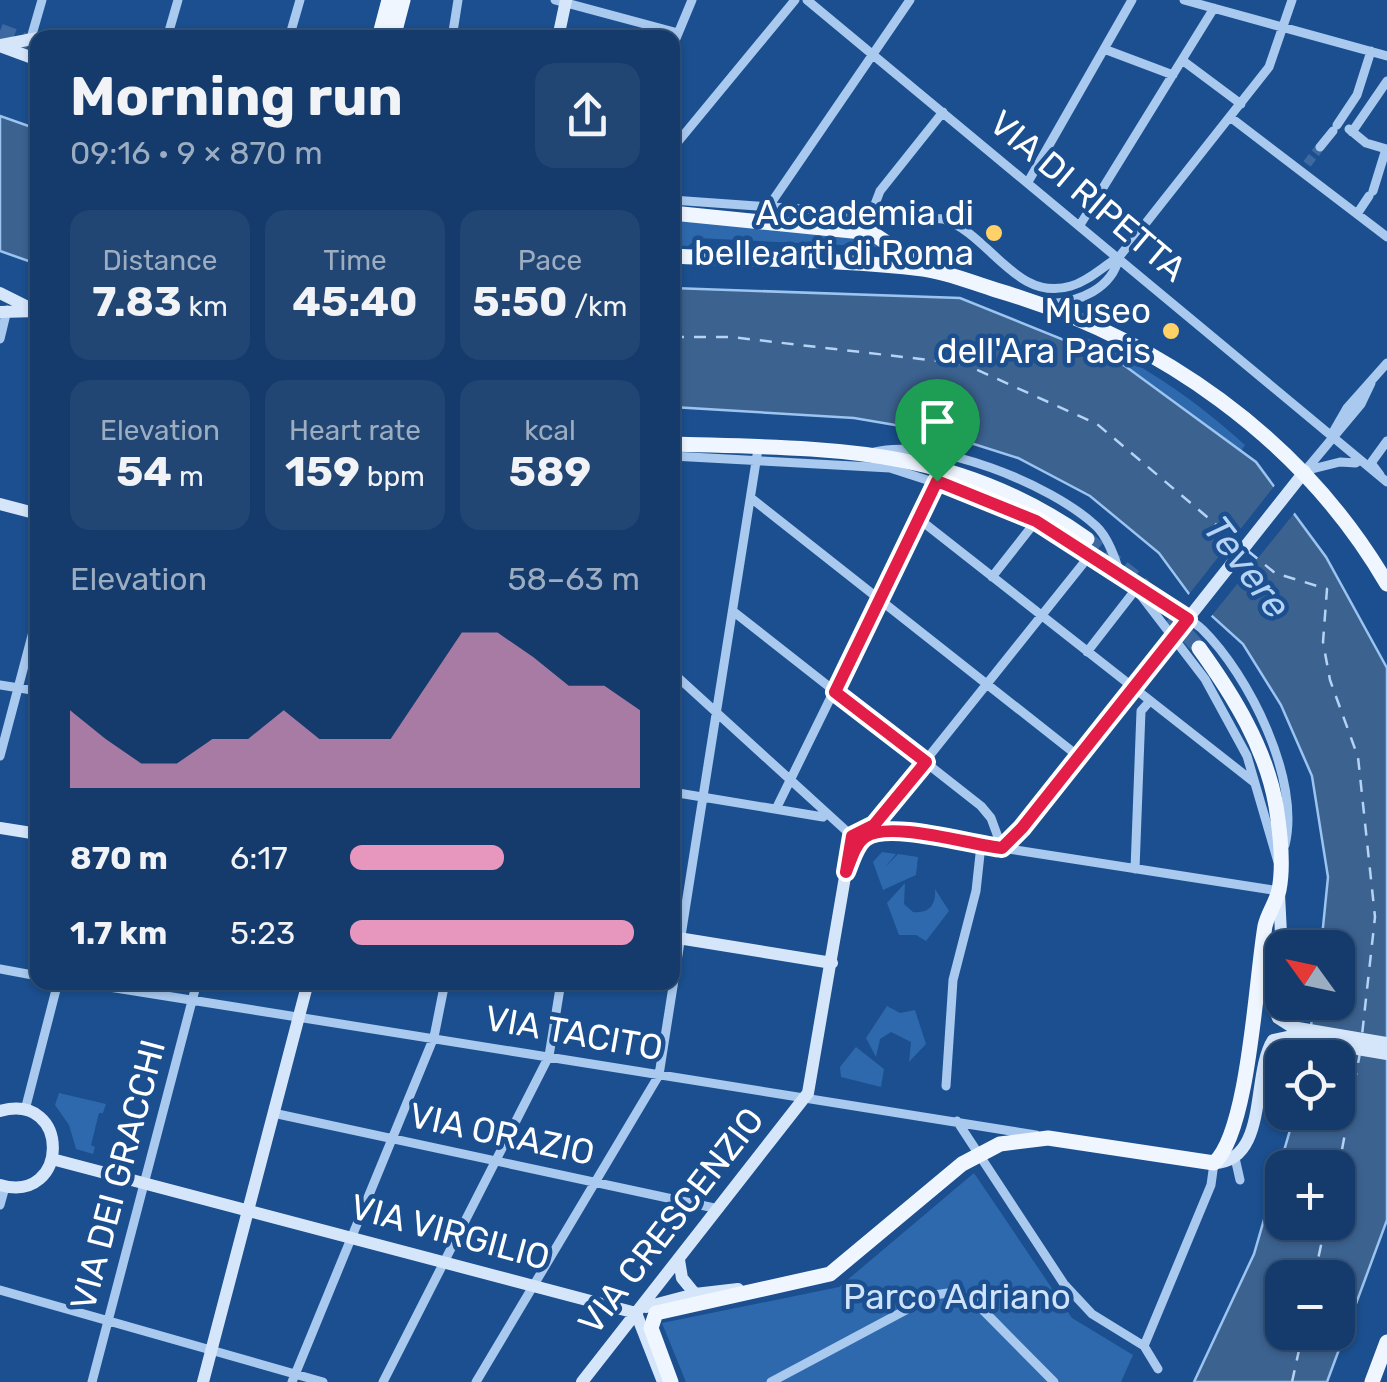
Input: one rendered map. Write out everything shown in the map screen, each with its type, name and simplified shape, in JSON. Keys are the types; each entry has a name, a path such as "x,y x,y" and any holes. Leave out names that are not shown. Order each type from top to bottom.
{"main road":[{"path":"381,30 389,1"},
{"path":"389,1 392,30"},
{"path":"680,214 872,233 926,269"},
{"path":"680,256 926,269 1046,304 1176,370 1305,471 1387,584"},
{"path":"680,445 757,455 870,454 918,460 993,486 1089,547"},
{"path":"671,1382 651,1328 653,1315 835,1271 976,1154 1012,1140 1048,1138 1214,1163 1230,1143 1266,924 1278,891 1280,866 1276,808 1264,764 1230,696 1199,648"},
{"path":"1372,1382 1387,1342"}],"street":[{"path":"38,30 42,0"},
{"path":"169,30 178,0"},
{"path":"291,30 300,0"},
{"path":"453,30 458,0"},
{"path":"679,30 692,0"},
{"path":"680,139 796,0"},
{"name":"VIA DI RIPETTA","path":"808,0 1387,482"},
{"path":"769,206 910,0"},
{"path":"1028,182 1132,0"},
{"path":"1184,0 1387,56"},
{"path":"680,200 932,217 960,225 1037,288 1072,286 1118,257 1241,104 1273,61 1292,0"},
{"path":"560,30 565,1 667,30"},
{"path":"1080,225 1214,8"},
{"path":"0,46 30,42"},
{"path":"0,46 30,57"},
{"path":"1104,49 1173,75"},
{"path":"1345,128 1371,52"},
{"path":"1182,60 1241,104"},
{"path":"1320,147 1345,128 1387,81"},
{"path":"872,212 880,192 942,112"},
{"path":"1230,117 1304,168 1387,238"},
{"path":"1345,128 1386,149 1371,194 1357,214"},
{"path":"1046,304 1076,299 1097,289 1114,273 1118,257"},
{"path":"0,293 30,308"},
{"path":"0,338 4,311 30,310"},
{"path":"1002,848 1175,636 1332,437 1339,418 1387,363"},
{"path":"1387,441 1373,458 1372,466 1387,482"},
{"path":"870,454 926,448 1020,482 1097,527 1121,576"},
{"path":"680,456 757,455 863,463 937,481 1089,547 1136,589 1175,636 1229,719 1258,785 1280,866"},
{"path":"680,928 706,798 757,455"},
{"path":"1305,471 1340,462 1362,465"},
{"path":"776,808 937,481"},
{"path":"751,498 1078,756"},
{"path":"0,504 30,512"},
{"path":"919,519 1258,785"},
{"path":"992,577 1036,521"},
{"path":"852,836 874,825 926,762 1042,616 1089,547"},
{"path":"1136,589 1188,619 1224,657 1272,746 1291,809 1280,866"},
{"path":"1087,652 1136,589"},
{"path":"734,612 986,810 1002,848"},
{"path":"0,756 30,643"},
{"path":"680,679 826,817 852,836"},
{"path":"0,685 30,690"},
{"path":"1135,869 1141,710 1149,702"},
{"path":"680,793 826,817"},
{"path":"874,825 1278,891 1282,934 1273,1005 1278,1018 1289,1032 1387,1054"},
{"path":"0,828 30,833"},
{"path":"846,872 866,836 905,832"},
{"path":"806,1096 814,1081 852,836"},
{"path":"946,1086 953,980 978,884 981,845"},
{"path":"680,938 832,963"},
{"path":"0,969 30,975"},
{"path":"25,1110 56,990"},
{"name":"VIA TACITO","path":"126,990 265,1012 297,1022 332,1022 434,1037 1048,1138"},
{"name":"VIA DEI GRACCHI","path":"92,1382 194,990"},
{"path":"203,1382 306,990"},
{"path":"294,1378 434,1037 443,990"},
{"path":"383,1382 549,1056 560,990"},
{"path":"476,1382 659,1075 671,990"},
{"path":"1240,1180 1235,1158 1250,1132 1269,1046 1289,1032 1387,1043"},
{"name":"VIA CRESCENZIO","path":"582,1382 806,1096"},
{"path":"0,1112 25,1110 49,1129 52,1159 34,1182 3,1186 0,1205"},
{"name":"VIA ORAZIO","path":"272,1113 719,1209"},
{"path":"956,1120 1074,1296 1092,1314 1144,1346 1158,1369"},
{"path":"1144,1346 1212,1185 1214,1163 1235,1158"},
{"name":"VIA VIRGILIO","path":"52,1159 636,1313"},
{"path":"679,1260 682,1278 694,1294"},
{"path":"0,1290 211,1348 294,1378 323,1382"},
{"path":"663,1382 636,1313 658,1301 751,1290"},
{"path":"771,1382 934,1295 955,1292 972,1298 1054,1382"}],"green space":[{"path":"680,217 870,235 882,247 698,238 688,246 680,245"},
{"path":"1087,338 1150,372 1189,399 1245,445 1241,451 1121,363 1083,348"},
{"path":"882,852 896,854 885,867 898,854 918,857 916,875 883,890 873,862"},
{"path":"905,883 904,904 913,912 931,906 935,889 949,911 926,941 916,935 899,935 887,903"},
{"path":"887,1006 900,1013 915,1010 926,1044 909,1062 911,1042 891,1032 880,1039 876,1057 866,1038"},
{"path":"856,1047 884,1069 881,1087 841,1077 840,1067"},
{"path":"59,1093 106,1104 103,1113 99,1113 91,1145 95,1147 93,1154 76,1149 69,1125 55,1105"},
{"name":"Parco Adriano","path":"974,1173 1072,1318 1133,1355 1121,1382 686,1382 662,1323 839,1287"}],"water":[{"path":"0,116 30,127 30,262 0,251"},
{"name":"Tevere","path":"680,288 960,298 1121,363 1256,462 1326,557 1387,668 1387,1220 1355,1306 1355,1260 1265,1260 1265,1350 1339,1350 1327,1382 1194,1382 1254,1254 1265,1216 1265,1240 1355,1240 1355,1150 1284,1150 1290,1130 1355,1130 1355,1040 1309,1040 1312,1020 1355,1020 1355,930 1323,930 1328,877 1312,776 1281,705 1243,644 1192,598 1159,553 1090,496 1018,458 936,432 854,418 680,407"}],"pier":[{"path":"1276,484 1296,511 1209,619 1186,598"}],"ferry route":[{"path":"680,337 731,337 964,364 1097,424 1238,543"},
{"path":"1248,551 1275,573 1327,589 1323,642 1330,680 1358,757 1375,917 1362,1035"},
{"path":"1342,1150 1360,1053"},
{"path":"1318,1260 1322,1240"},
{"path":"1292,1382 1299,1350"}],"tunnel":[{"path":"0,31 29,42"},
{"path":"1307,164 1320,147"},
{"path":"1087,539 1138,580 1199,648"}],"place":[{"name":"Accademia di belle arti di Roma","path":"994,233"},
{"name":"Museo dell'Ara Pacis","path":"1171,331"}],"route":[{"path":"937,481 1036,521 1188,619 1002,848 905,832 876,833 860,841 846,872 849,840 881,818 926,762 835,692 937,481"}]}
